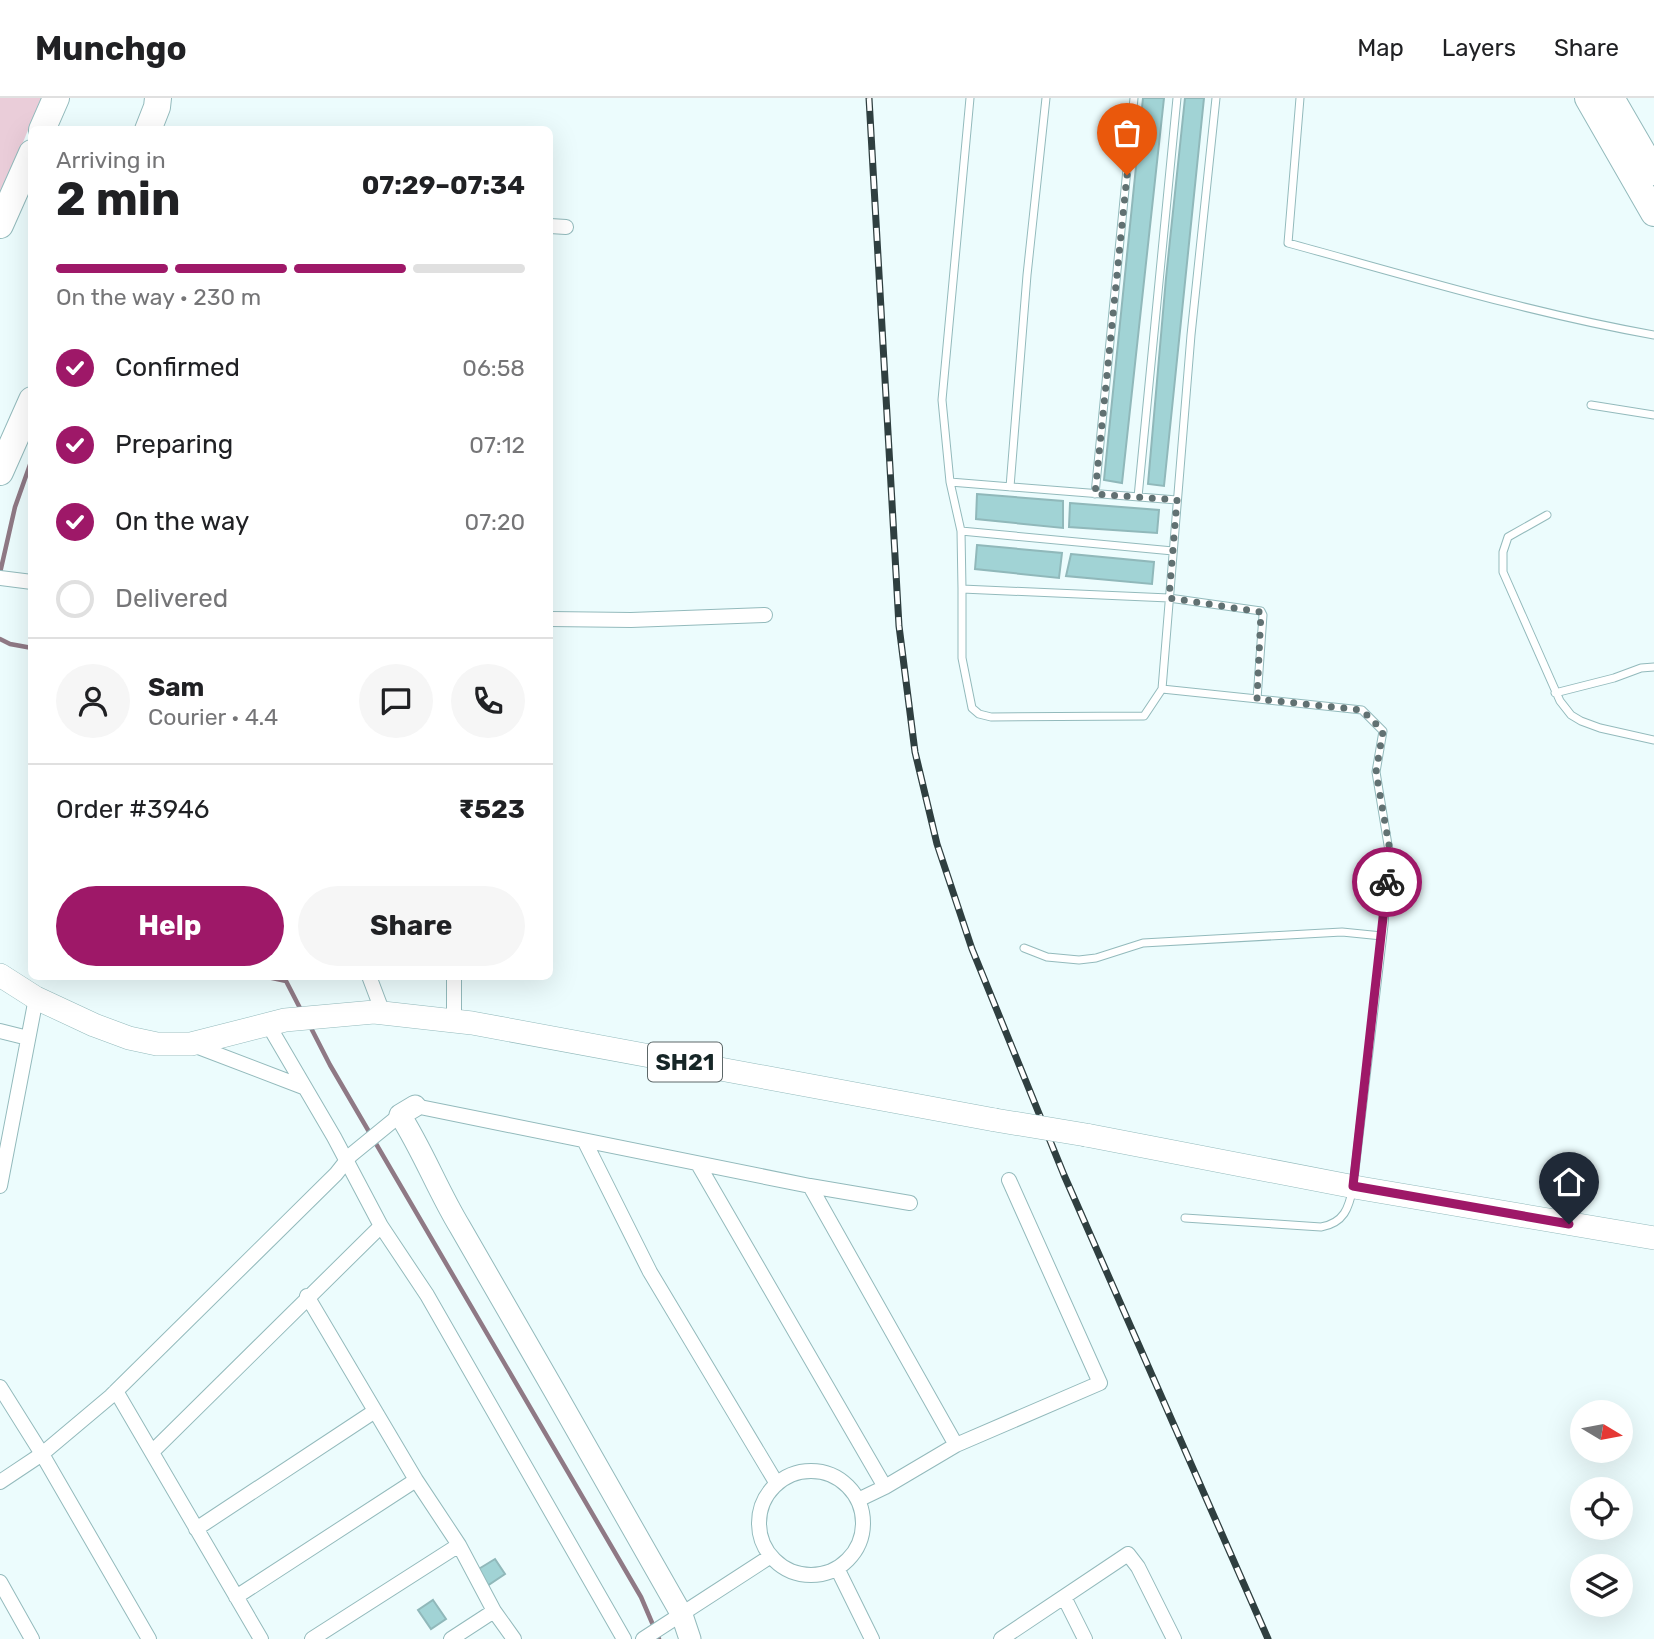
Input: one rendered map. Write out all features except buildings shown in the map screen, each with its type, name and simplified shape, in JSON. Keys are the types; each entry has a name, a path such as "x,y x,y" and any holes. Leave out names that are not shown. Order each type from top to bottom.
{"highway":[{"path":"44,126 56,98"},
{"path":"150,126 158,98"},
{"path":"1588,98 1654,213"},
{"path":"1611,98 1654,172"},
{"path":"0,225 28,162"},
{"path":"0,472 28,409"}],"main road":[{"name":"SH21","path":"0,975 36,998 129,1038 156,1044 191,1044 277,1023 379,1013 454,1021 1353,1186 1653,1234"}],"street":[{"path":"553,226 566,227"},
{"path":"3,578 28,581"},
{"path":"553,619 631,620 765,615"},
{"path":"370,980 379,1013"},
{"path":"454,980 454,1021"},
{"path":"0,1186 36,998"},
{"path":"277,1023 303,1087 349,1158 381,1226 427,1295 624,1639"},
{"path":"0,1031 28,1038"},
{"path":"191,1044 303,1087"},
{"path":"408,1111 413,1135 457,1224 530,1347 676,1618 690,1639"},
{"path":"0,1482 42,1454 116,1391 349,1158 408,1111 910,1203"},
{"path":"585,1142 650,1272 777,1484"},
{"path":"698,1164 886,1487"},
{"path":"858,1500 886,1487 956,1445 1100,1383 1009,1180"},
{"path":"810,1186 956,1445"},
{"path":"152,1452 307,1296 381,1226"},
{"path":"307,1296 416,1480 459,1545 494,1611 514,1639"},
{"path":"116,1391 261,1639"},
{"path":"1,1395 42,1454 149,1639"},
{"path":"196,1529 375,1411"},
{"path":"821,1472 836,1477 849,1487 858,1500 863,1531 858,1546 849,1559 837,1569 823,1574 794,1573 771,1556 761,1535 761,1511 766,1496 777,1484 798,1473 821,1472"},
{"path":"236,1597 416,1480"},
{"path":"312,1639 459,1545"},
{"path":"1001,1639 1128,1555 1138,1567 1174,1639"},
{"path":"643,1639 771,1556"},
{"path":"837,1569 872,1639"},
{"path":"0,1582 32,1639"},
{"path":"1064,1597 1085,1639"},
{"path":"451,1639 494,1611"}],"lane":[{"path":"970,98 942,400 950,482 961,531 962,658 972,708 979,714 991,717 1144,716 1162,690 1191,335 1216,98"},
{"path":"1010,487 1027,275 1046,98"},
{"path":"1095,494 1134,98"},
{"path":"1138,497 1177,98"},
{"path":"1300,98 1288,243 1498,300 1654,335"},
{"path":"1591,405 1654,415"},
{"path":"950,482 1177,500"},
{"path":"1547,515 1508,537 1502,567 1555,693 1571,715 1581,721 1654,740"},
{"path":"961,531 1173,551"},
{"path":"962,589 1169,598 1261,612 1257,699"},
{"path":"1555,693 1641,668 1654,667"},
{"path":"1162,690 1362,710 1383,731 1376,772 1390,851 1353,1186 1350,1203 1342,1218 1331,1226 1321,1227 1185,1218"},
{"path":"1024,948 1047,957 1079,960 1096,958 1143,943 1342,932 1382,936"}],"shaded area":[{"path":"0,98 41,98 28,126 0,199"}],"waterway":[{"path":"0,573 15,507 28,470"},
{"path":"0,639 28,647"},
{"path":"281,980 286,981 302,1012"},
{"path":"310,1026 330,1065 641,1597 659,1639"}],"railway":[{"path":"869,98 899,626 915,752 937,844 972,949 1064,1175 1268,1639"}],"way so far":[{"path":"1127,175 1095,494 1177,500 1169,598 1261,612 1263,615 1257,699 1362,710 1383,731 1376,772 1390,851 1387,882"}],"route":[{"path":"1387,882 1353,1186 1569,1224"}]}
